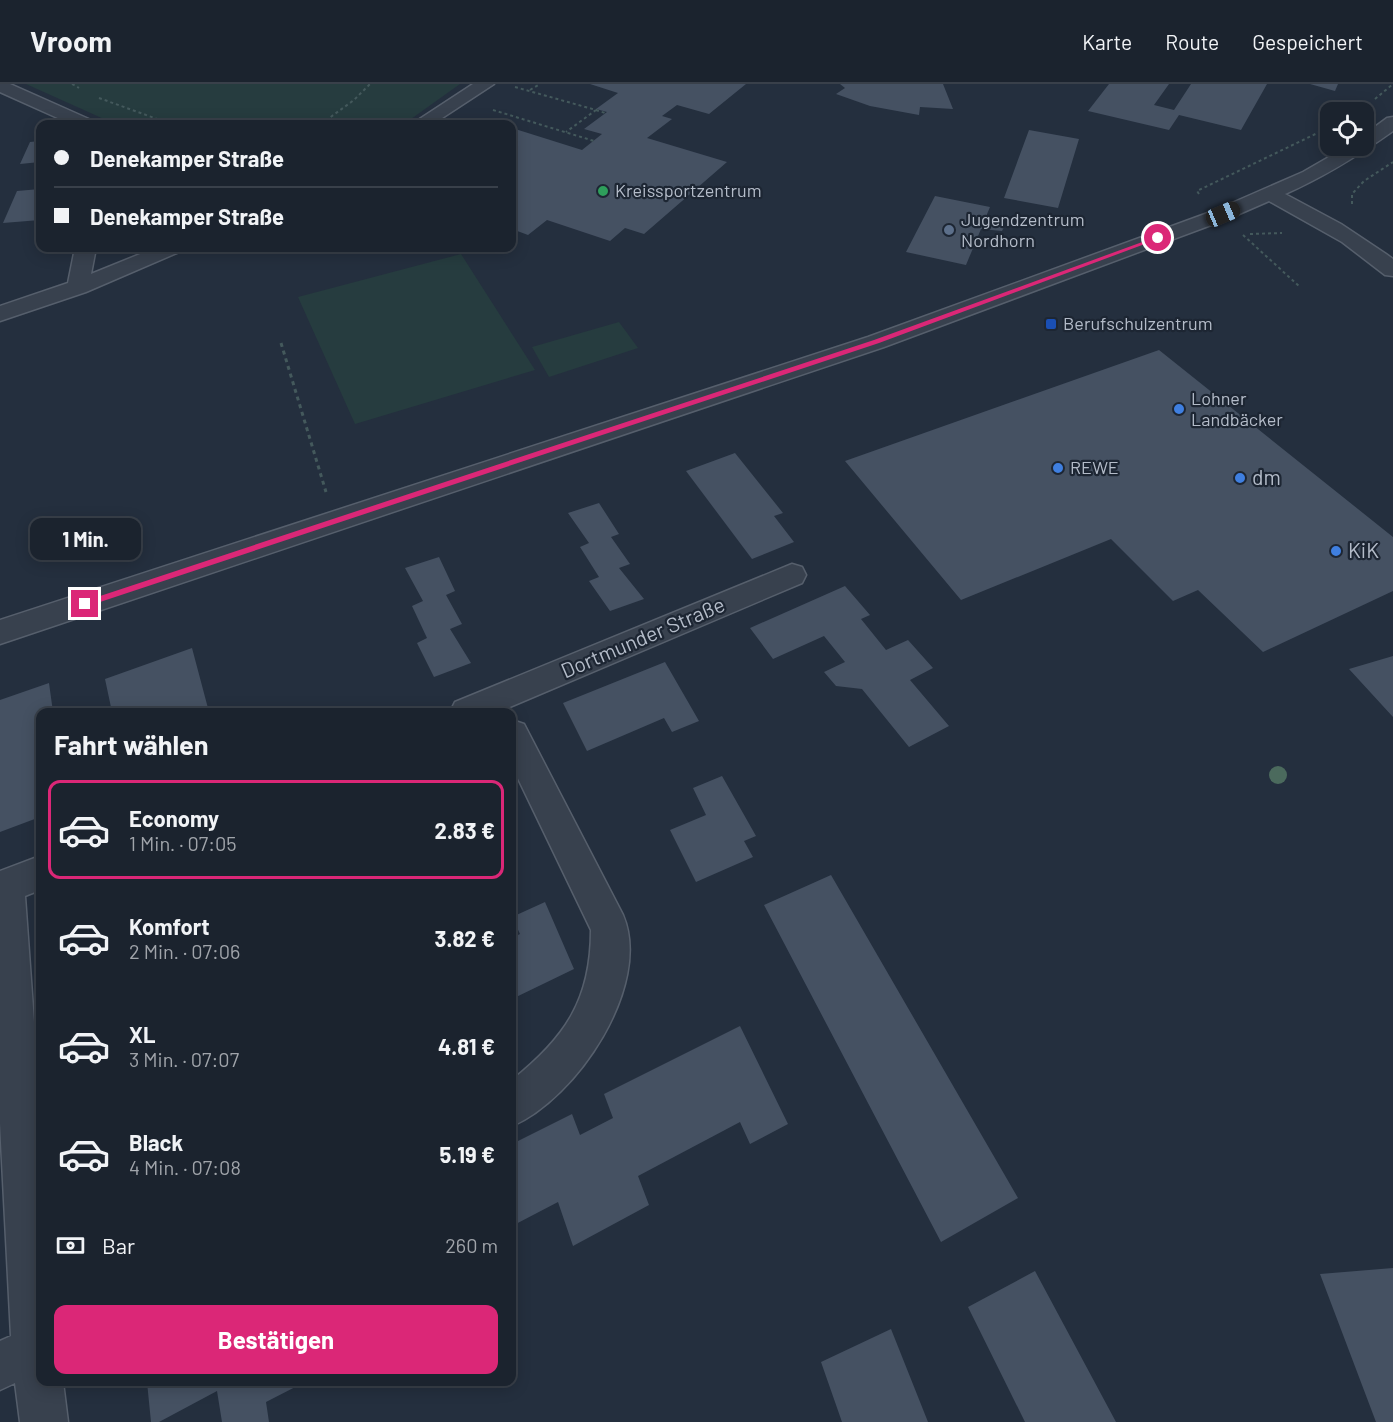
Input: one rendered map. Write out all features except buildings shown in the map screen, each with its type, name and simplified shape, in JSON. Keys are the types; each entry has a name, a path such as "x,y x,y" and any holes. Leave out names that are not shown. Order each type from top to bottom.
{"street":[{"path":"428,120 485,84"},
{"path":"0,86 75,120"},
{"path":"1374,136 1393,122"},
{"path":"0,632 876,342 1180,230 1270,194 1344,156"},
{"path":"1270,194 1329,224 1393,270"},
{"path":"78,287 84,252"},
{"path":"0,314 78,287 162,252"},
{"name":"Dortmunder Straße","path":"489,708 792,575"},
{"path":"516,742 610,928 612,954 600,999 586,1031 562,1063 516,1102"},
{"path":"16,883 25,1353 44,1422"}],"path":[{"path":"72,84 81,90"},
{"path":"326,120 354,100 370,84"},
{"path":"529,91 540,84"},
{"path":"513,86 605,113"},
{"path":"96,97 160,120"},
{"path":"460,100 594,141"},
{"path":"566,132 596,110"},
{"path":"1240,233 1300,287"},
{"path":"281,343 322,480 337,520"}],"green space":[{"path":"26,84 460,84 410,120 106,120"},
{"path":"461,254 535,370 355,424 298,297"},
{"path":"619,322 638,348 549,377 532,347"}],"place":[{"name":"Kreissportzentrum","path":"603,191"},
{"name":"Jugendzentrum Nordhorn","path":"949,230"},
{"name":"Berufschulzentrum","path":"1051,324"},
{"name":"Lohner Landbäcker","path":"1179,409"},
{"name":"REWE","path":"1058,468"},
{"name":"dm","path":"1240,478"},
{"name":"KiK","path":"1336,551"}],"route":[{"path":"85,604 876,342 1158,238"}]}
